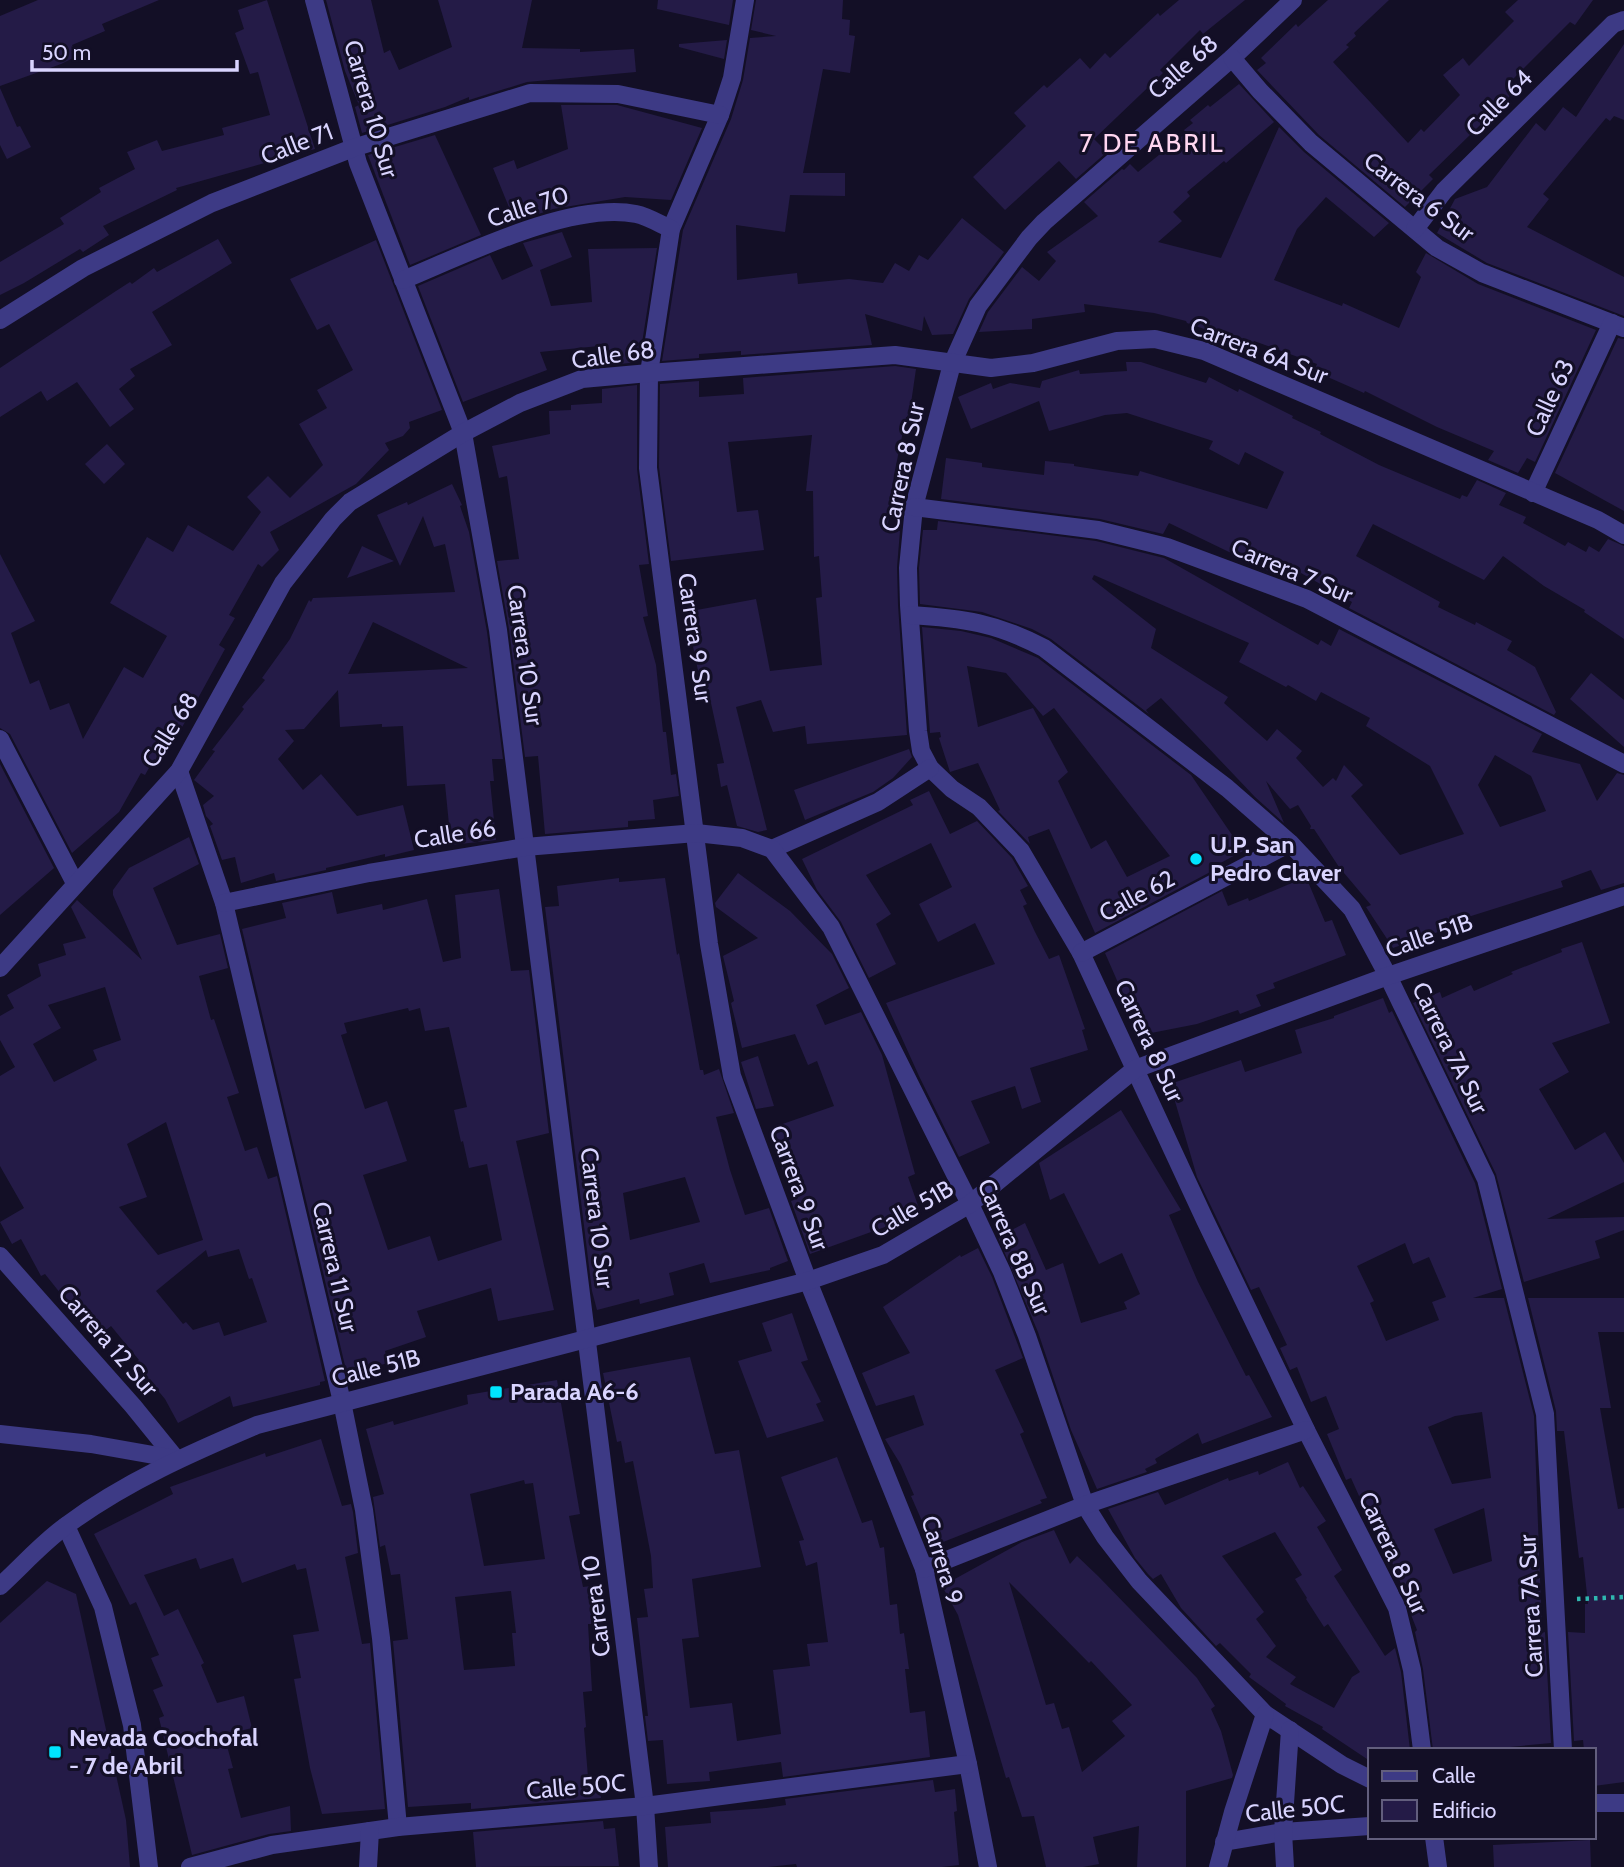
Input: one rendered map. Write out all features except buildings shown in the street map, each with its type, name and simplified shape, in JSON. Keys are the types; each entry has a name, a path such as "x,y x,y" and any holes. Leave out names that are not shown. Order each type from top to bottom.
{"street":[{"name":"Carrera 10 Sur","path":"314,0 353,148 463,433 498,630 588,1340"},
{"name":"Carrera 9 Sur","path":"745,0 732,78 720,115 671,229 649,373 648,468 709,944 732,1076 808,1281"},
{"name":"Calle 68","path":"0,968 179,771 284,583 333,519 350,502 463,433 520,403 582,379 895,355 952,364 978,306 1029,238 1122,151 1232,58 1293,0"},
{"name":"Calle 64","path":"1415,229 1444,191 1612,24 1624,20"},
{"name":"Carrera 6 Sur","path":"1232,58 1311,144 1437,248 1482,273 1618,326"},
{"name":"Calle 71","path":"0,320 83,268 212,203 353,148 530,93 618,94 720,115"},
{"name":"Calle 70","path":"403,281 506,237 586,213 636,214 671,229"},
{"name":"Calle 63","path":"1533,493 1618,326"},
{"name":"Carrera 6A Sur","path":"952,364 1001,367 1033,363 1117,341 1155,339 1204,351 1533,493"},
{"name":"Carrera 8 Sur","path":"952,364 914,507 908,568 921,751 930,768 952,789 979,807 1021,851 1081,953 1306,1430 1397,1608 1412,1670 1422,1748"},
{"path":"1533,493 1598,520 1624,535"},
{"name":"Carrera 7 Sur","path":"914,507 1098,530 1167,547 1307,599 1624,764"},
{"name":"Carrera 7A Sur","path":"910,615 964,619 1020,635 1045,648 1227,788 1290,843 1352,909 1388,976 1486,1179 1545,1414 1563,1748"},
{"path":"0,739 75,883"},
{"path":"696,833 742,838 772,849 878,802 930,768"},
{"name":"Carrera 11 Sur","path":"179,771 224,903 342,1402 364,1510 381,1638 398,1827"},
{"name":"Calle 66","path":"224,903 369,873 525,848 696,833"},
{"name":"Calle 62","path":"1081,953 1290,843"},
{"name":"Carrera 8B Sur","path":"772,849 831,927 970,1204 1002,1272 1027,1336 1085,1505 1105,1537 1139,1581 1265,1714 1342,1765 1368,1778"},
{"name":"Calle 51B","path":"0,1586 65,1526 119,1490 176,1460 257,1425 808,1281 883,1255 970,1204 1135,1069 1388,976 1624,896"},
{"name":"Carrera 12 Sur","path":"0,1256 134,1406 176,1460"},
{"name":"Carrera 9","path":"808,1281 924,1569 988,1867"},
{"name":"Carrera 10","path":"588,1340 645,1806 649,1867"},
{"path":"924,1569 1085,1505 1306,1430"},
{"path":"0,1434 91,1444 176,1460"},
{"path":"65,1526 103,1607 129,1712 149,1867"},
{"path":"1218,1867 1265,1714"},
{"path":"1285,1867 1283,1832 1290,1730"},
{"name":"Calle 50C","path":"190,1867 272,1845 398,1827 645,1806 968,1764"},
{"path":"1596,1803 1624,1803"},
{"name":"Calle 50C","path":"1224,1842 1283,1832 1368,1826"},
{"path":"368,1867 370,1831"},
{"path":"1434,1839 1438,1867"}],"path":[{"path":"1555,1600 1624,1597"}],"place":[{"name":"U.P. San Pedro Claver","path":"1196,859"},
{"name":"Parada A6-6","path":"496,1392"},
{"name":"Nevada Coochofal - 7 de Abril","path":"55,1752"}],"district":[{"name":"7 DE ABRIL","path":"1152,143"}]}
